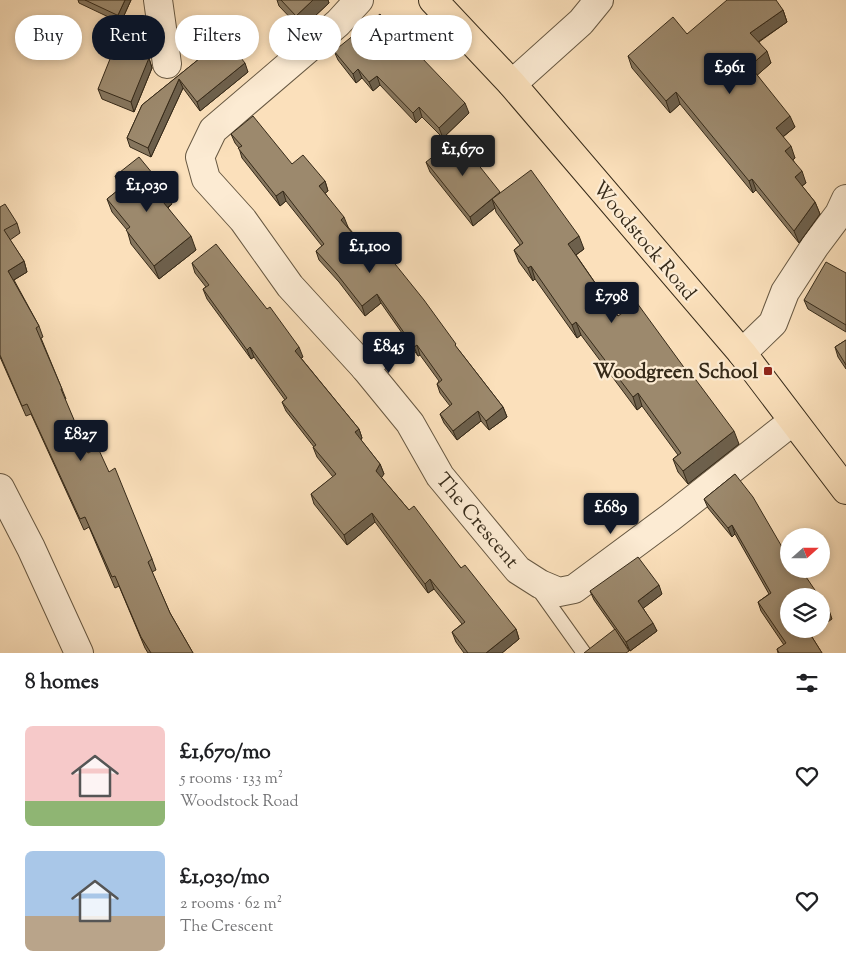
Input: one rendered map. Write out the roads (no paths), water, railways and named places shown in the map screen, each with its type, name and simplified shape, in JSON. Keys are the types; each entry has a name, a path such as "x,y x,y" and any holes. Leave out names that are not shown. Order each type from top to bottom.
{"main road":[{"name":"Woodstock Road","path":"433,0 512,84 742,353 846,490"}],"street":[{"path":"158,0 160,15"},
{"name":"The Crescent","path":"360,0 338,23 214,130 200,157 206,179 243,220 290,286 365,368 410,423 440,476 518,570 559,592 574,589 671,517 793,421"},
{"path":"512,84 580,22 599,0"},
{"path":"165,53 167,64"},
{"path":"742,353 772,322 785,292 815,246 839,214 846,199"},
{"path":"365,368 385,349"},
{"path":"0,488 31,548 75,652"}],"lane":[{"path":"531,578 584,653"}],"place":[{"name":"Woodgreen School","path":"768,371"}]}
